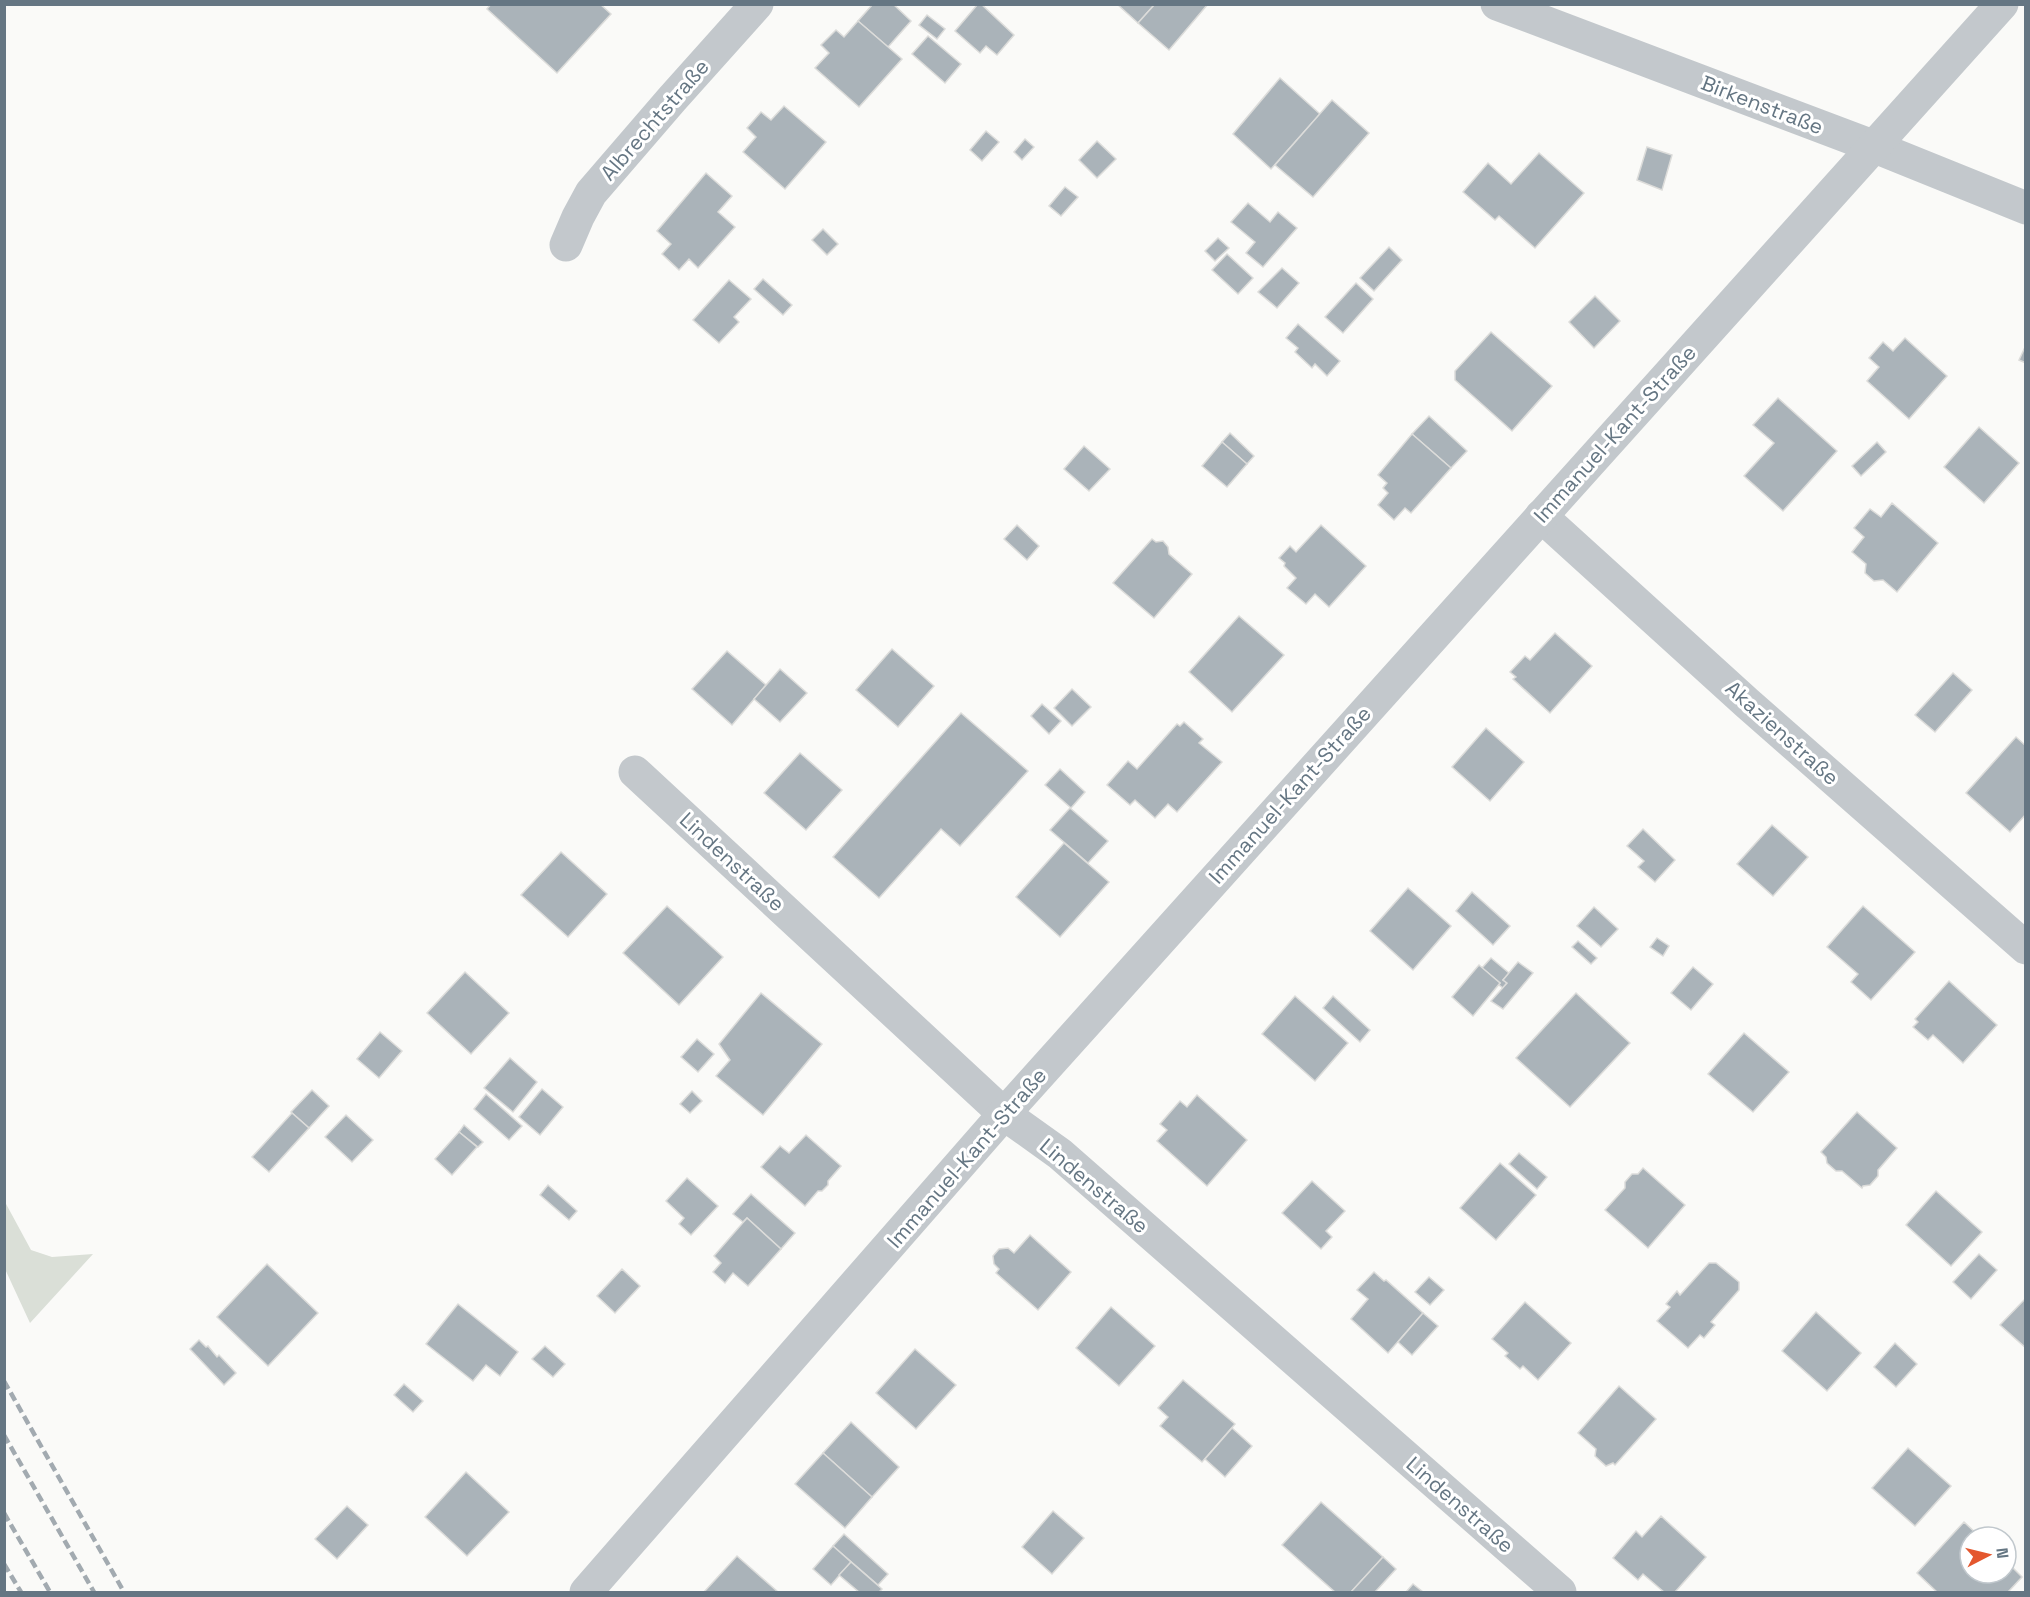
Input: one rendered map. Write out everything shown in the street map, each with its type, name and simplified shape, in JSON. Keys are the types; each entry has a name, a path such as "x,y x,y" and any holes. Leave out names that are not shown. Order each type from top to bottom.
{"street":[{"name":"Albrechtstraße","path":"566,245 580,211 591,193 758,4"},
{"name":"Birkenstraße","path":"1497,4 1875,147 2025,208"},
{"name":"Immanuel-Kant-Straße","path":"595,1589 1004,1114 2002,4"},
{"name":"Akazienstraße","path":"1541,516 1747,703 2025,948"},
{"name":"Lindenstraße","path":"635,772 1004,1114 1068,1162 1560,1593"}],"shaded area":[{"path":"5,1202 31,1250 52,1257 93,1254 30,1323 5,1269"}],"building":[{"path":"491,4 600,4 611,14 557,73 487,9"},
{"path":"873,4 893,4 911,21 888,47 858,21"},
{"path":"978,4 981,4 1014,35 997,55 986,46 980,53 955,31"},
{"path":"1117,4 1155,4 1138,23"},
{"path":"1155,4 1208,4 1169,50 1138,23"},
{"path":"927,15 945,29 937,39 919,25"},
{"path":"858,21 902,59 859,107 815,68 829,53 821,45 836,30 844,37"},
{"path":"928,36 961,64 945,83 912,54"},
{"path":"1280,78 1320,114 1271,169 1233,134"},
{"path":"1332,100 1369,133 1313,197 1275,165"},
{"path":"784,106 826,142 785,189 743,152 756,137 747,128 761,112 771,120"},
{"path":"986,131 999,142 982,161 970,150"},
{"path":"1025,139 1034,147 1022,160 1014,152"},
{"path":"1097,141 1116,159 1097,178 1079,160"},
{"path":"1647,147 1672,155 1662,190 1637,180"},
{"path":"1539,153 1584,193 1535,248 1499,216 1495,220 1463,192 1488,163 1511,184"},
{"path":"706,173 732,196 718,212 735,227 698,268 689,259 679,270 662,254 671,244 657,231"},
{"path":"1065,187 1078,197 1061,216 1049,206"},
{"path":"1248,203 1270,222 1278,212 1297,228 1263,267 1246,253 1255,242 1231,222"},
{"path":"823,229 838,244 827,255 812,240"},
{"path":"1218,238 1229,248 1215,261 1205,251"},
{"path":"1389,247 1402,260 1374,291 1360,278"},
{"path":"1227,254 1253,278 1238,294 1212,270"},
{"path":"1282,268 1299,283 1277,308 1258,292"},
{"path":"763,279 792,305 783,315 754,289"},
{"path":"729,280 751,299 734,317 739,322 719,343 693,320"},
{"path":"1356,283 1373,299 1343,333 1325,317"},
{"path":"1595,296 1620,321 1594,348 1569,322"},
{"path":"1298,324 1340,361 1327,376 1315,364 1312,368 1295,352 1298,348 1286,338"},
{"path":"1491,332 1552,386 1512,431 1455,380 1455,371"},
{"path":"1905,338 1947,376 1909,419 1867,381 1879,367 1869,358 1883,342 1893,351"},
{"path":"2026,345 2026,363 2019,360"},
{"path":"1778,398 1837,451 1783,511 1744,476 1774,443 1753,425"},
{"path":"1429,416 1467,451 1451,468 1412,434"},
{"path":"1979,427 2019,463 1984,503 1944,467"},
{"path":"1230,433 1254,456 1247,464 1222,442"},
{"path":"1412,434 1451,468 1411,513 1405,508 1394,520 1378,505 1388,493 1383,488 1387,483 1378,475"},
{"path":"1222,442 1247,464 1227,487 1202,466"},
{"path":"1877,442 1886,452 1861,476 1852,466"},
{"path":"1084,446 1110,469 1089,491 1064,469"},
{"path":"1892,503 1938,543 1897,592 1883,580 1874,581 1865,573 1866,564 1852,552 1864,537 1854,528 1870,509 1881,517"},
{"path":"1017,525 1039,546 1027,560 1004,539"},
{"path":"1321,525 1366,566 1329,607 1315,594 1306,604 1287,588 1296,578 1279,558 1290,546 1296,552"},
{"path":"1152,539 1156,542 1163,541 1168,547 1169,554 1192,574 1154,618 1113,583"},
{"path":"1239,616 1284,655 1232,712 1189,672"},
{"path":"1555,633 1592,666 1550,713 1513,679 1516,677 1510,672 1525,656 1530,660"},
{"path":"892,649 934,686 898,727 856,690"},
{"path":"727,651 766,685 732,725 692,689"},
{"path":"780,669 807,693 780,722 754,699"},
{"path":"1953,673 1972,690 1935,732 1915,715"},
{"path":"1072,689 1091,707 1072,726 1054,708"},
{"path":"1042,704 1061,721 1049,734 1031,716"},
{"path":"961,713 1028,771 960,846 941,829 879,898 833,857"},
{"path":"1184,722 1203,739 1199,743 1222,762 1177,812 1168,804 1155,818 1135,800 1130,805 1107,785 1128,761 1137,769 1177,724 1180,726"},
{"path":"1486,728 1524,762 1490,801 1452,767"},
{"path":"2016,737 2026,746 2026,814 2010,832 1966,793"},
{"path":"800,753 842,790 806,830 764,793"},
{"path":"1060,769 1085,792 1071,808 1045,785"},
{"path":"1070,808 1108,841 1088,863 1050,830"},
{"path":"1772,825 1808,857 1773,896 1737,864"},
{"path":"1643,829 1675,860 1655,882 1638,867 1644,861 1627,846"},
{"path":"1064,843 1109,882 1060,937 1016,897"},
{"path":"561,852 607,894 568,937 521,895"},
{"path":"1408,888 1451,926 1413,970 1370,931"},
{"path":"1472,892 1510,926 1493,945 1456,911"},
{"path":"667,906 723,957 679,1005 623,953"},
{"path":"1863,906 1915,952 1871,1000 1851,982 1858,974 1827,947"},
{"path":"1594,907 1618,929 1601,947 1577,926"},
{"path":"1657,938 1669,946 1663,956 1650,947"},
{"path":"1578,941 1597,958 1591,964 1572,947"},
{"path":"1491,958 1509,973 1503,980 1507,983 1503,988 1482,968"},
{"path":"1518,962 1533,973 1503,1009 1491,1001 1507,983 1503,980"},
{"path":"1479,965 1500,983 1473,1016 1452,997"},
{"path":"1693,967 1713,984 1691,1010 1671,993"},
{"path":"465,972 509,1013 471,1054 427,1013"},
{"path":"1949,981 1997,1025 1963,1063 1933,1035 1928,1040 1913,1027 1918,1022 1915,1019"},
{"path":"761,993 822,1044 763,1115 716,1076 730,1060 719,1044"},
{"path":"1576,993 1630,1043 1570,1107 1516,1058"},
{"path":"1295,996 1348,1043 1315,1081 1262,1034"},
{"path":"1333,996 1370,1030 1360,1042 1323,1008"},
{"path":"380,1032 402,1051 379,1078 357,1059"},
{"path":"1744,1033 1789,1072 1753,1112 1708,1074"},
{"path":"697,1039 714,1054 698,1072 681,1057"},
{"path":"510,1058 537,1082 513,1112 484,1088"},
{"path":"542,1089 563,1107 540,1135 519,1117"},
{"path":"312,1090 329,1106 309,1128 291,1112"},
{"path":"692,1091 702,1101 690,1113 680,1104"},
{"path":"486,1094 522,1126 509,1140 474,1109"},
{"path":"1197,1095 1247,1140 1207,1186 1157,1141 1167,1130 1160,1124 1180,1101 1187,1107"},
{"path":"1857,1112 1897,1148 1878,1170 1878,1176 1870,1185 1862,1188 1842,1171 1836,1171 1827,1163 1826,1157 1821,1152"},
{"path":"292,1113 309,1128 269,1172 252,1157"},
{"path":"346,1115 373,1140 352,1162 325,1137"},
{"path":"464,1125 483,1142 478,1147 459,1132"},
{"path":"459,1132 477,1147 452,1175 435,1159"},
{"path":"806,1135 841,1166 828,1181 828,1185 822,1191 818,1191 805,1206 761,1167 780,1146 789,1153"},
{"path":"1519,1153 1547,1177 1537,1189 1509,1164"},
{"path":"1500,1163 1536,1195 1496,1240 1460,1208"},
{"path":"1643,1168 1685,1205 1648,1248 1605,1210 1625,1188 1625,1182 1632,1174 1638,1174"},
{"path":"687,1178 718,1206 691,1235 679,1224 684,1218 666,1201"},
{"path":"1312,1181 1345,1211 1326,1231 1332,1237 1321,1249 1282,1213"},
{"path":"548,1185 577,1211 569,1220 540,1195"},
{"path":"1936,1191 1982,1232 1951,1266 1906,1225"},
{"path":"751,1194 795,1233 781,1249 747,1218 743,1222 733,1214"},
{"path":"747,1218 781,1249 748,1286 733,1273 725,1283 713,1272 721,1263 714,1256"},
{"path":"1030,1235 1071,1272 1038,1310 996,1273 999,1269 994,1264 993,1256 999,1249 1008,1248 1014,1253"},
{"path":"1979,1254 1997,1270 1971,1299 1953,1282"},
{"path":"1709,1263 1716,1263 1739,1282 1739,1290 1711,1322 1715,1325 1704,1338 1700,1335 1688,1348 1657,1321 1670,1307 1666,1304 1677,1291 1680,1295"},
{"path":"267,1264 318,1313 268,1366 217,1317"},
{"path":"622,1269 640,1286 615,1313 597,1296"},
{"path":"1374,1272 1423,1313 1388,1353 1351,1319 1368,1299 1357,1290"},
{"path":"1429,1277 1444,1290 1430,1305 1415,1292"},
{"path":"2026,1298 2026,1348 2000,1325"},
{"path":"1525,1302 1571,1343 1538,1380 1523,1366 1520,1369 1505,1356 1508,1353 1492,1339"},
{"path":"458,1304 518,1352 500,1376 486,1365 473,1381 426,1344"},
{"path":"1111,1307 1155,1346 1119,1386 1076,1348"},
{"path":"1816,1312 1861,1353 1827,1391 1782,1351"},
{"path":"1423,1313 1438,1326 1412,1355 1398,1342"},
{"path":"199,1340 206,1347 208,1346 217,1357 219,1355 236,1373 224,1385 190,1349"},
{"path":"1895,1343 1917,1364 1896,1387 1874,1367"},
{"path":"545,1346 565,1364 553,1377 532,1359"},
{"path":"915,1349 956,1385 916,1429 876,1393"},
{"path":"1183,1380 1235,1424 1202,1462 1160,1426 1168,1417 1158,1408"},
{"path":"404,1384 423,1401 413,1412 394,1395"},
{"path":"1619,1386 1656,1419 1615,1465 1613,1463 1606,1466 1595,1456 1596,1449 1578,1433"},
{"path":"851,1422 899,1467 872,1497 823,1453"},
{"path":"1232,1428 1252,1446 1225,1477 1205,1459"},
{"path":"1908,1448 1951,1486 1915,1526 1872,1488"},
{"path":"823,1453 872,1497 845,1528 795,1484"},
{"path":"466,1472 509,1512 467,1556 425,1517"},
{"path":"1321,1502 1383,1557 1351,1592 1335,1592 1282,1545"},
{"path":"347,1506 368,1525 337,1559 315,1539"},
{"path":"1053,1511 1084,1538 1052,1574 1022,1547"},
{"path":"1661,1516 1706,1557 1675,1592 1664,1592 1643,1574 1638,1580 1613,1558 1636,1531 1642,1537"},
{"path":"1958,1529 1958,1585 2015,1585 2008,1592 1937,1592 1917,1573"},
{"path":"844,1534 888,1574 878,1585 833,1546"},
{"path":"833,1546 851,1562 831,1585 813,1569"},
{"path":"737,1556 778,1592 704,1592"},
{"path":"1383,1557 1396,1569 1375,1592 1351,1592"},
{"path":"851,1562 882,1589 879,1592 859,1592 839,1575"},
{"path":"1413,1584 1423,1592 1406,1592"}],"railway":[{"path":"4,1381 124,1592"},
{"path":"4,1435 94,1592"},
{"path":"4,1513 50,1592"},
{"path":"4,1564 21,1592"}]}
